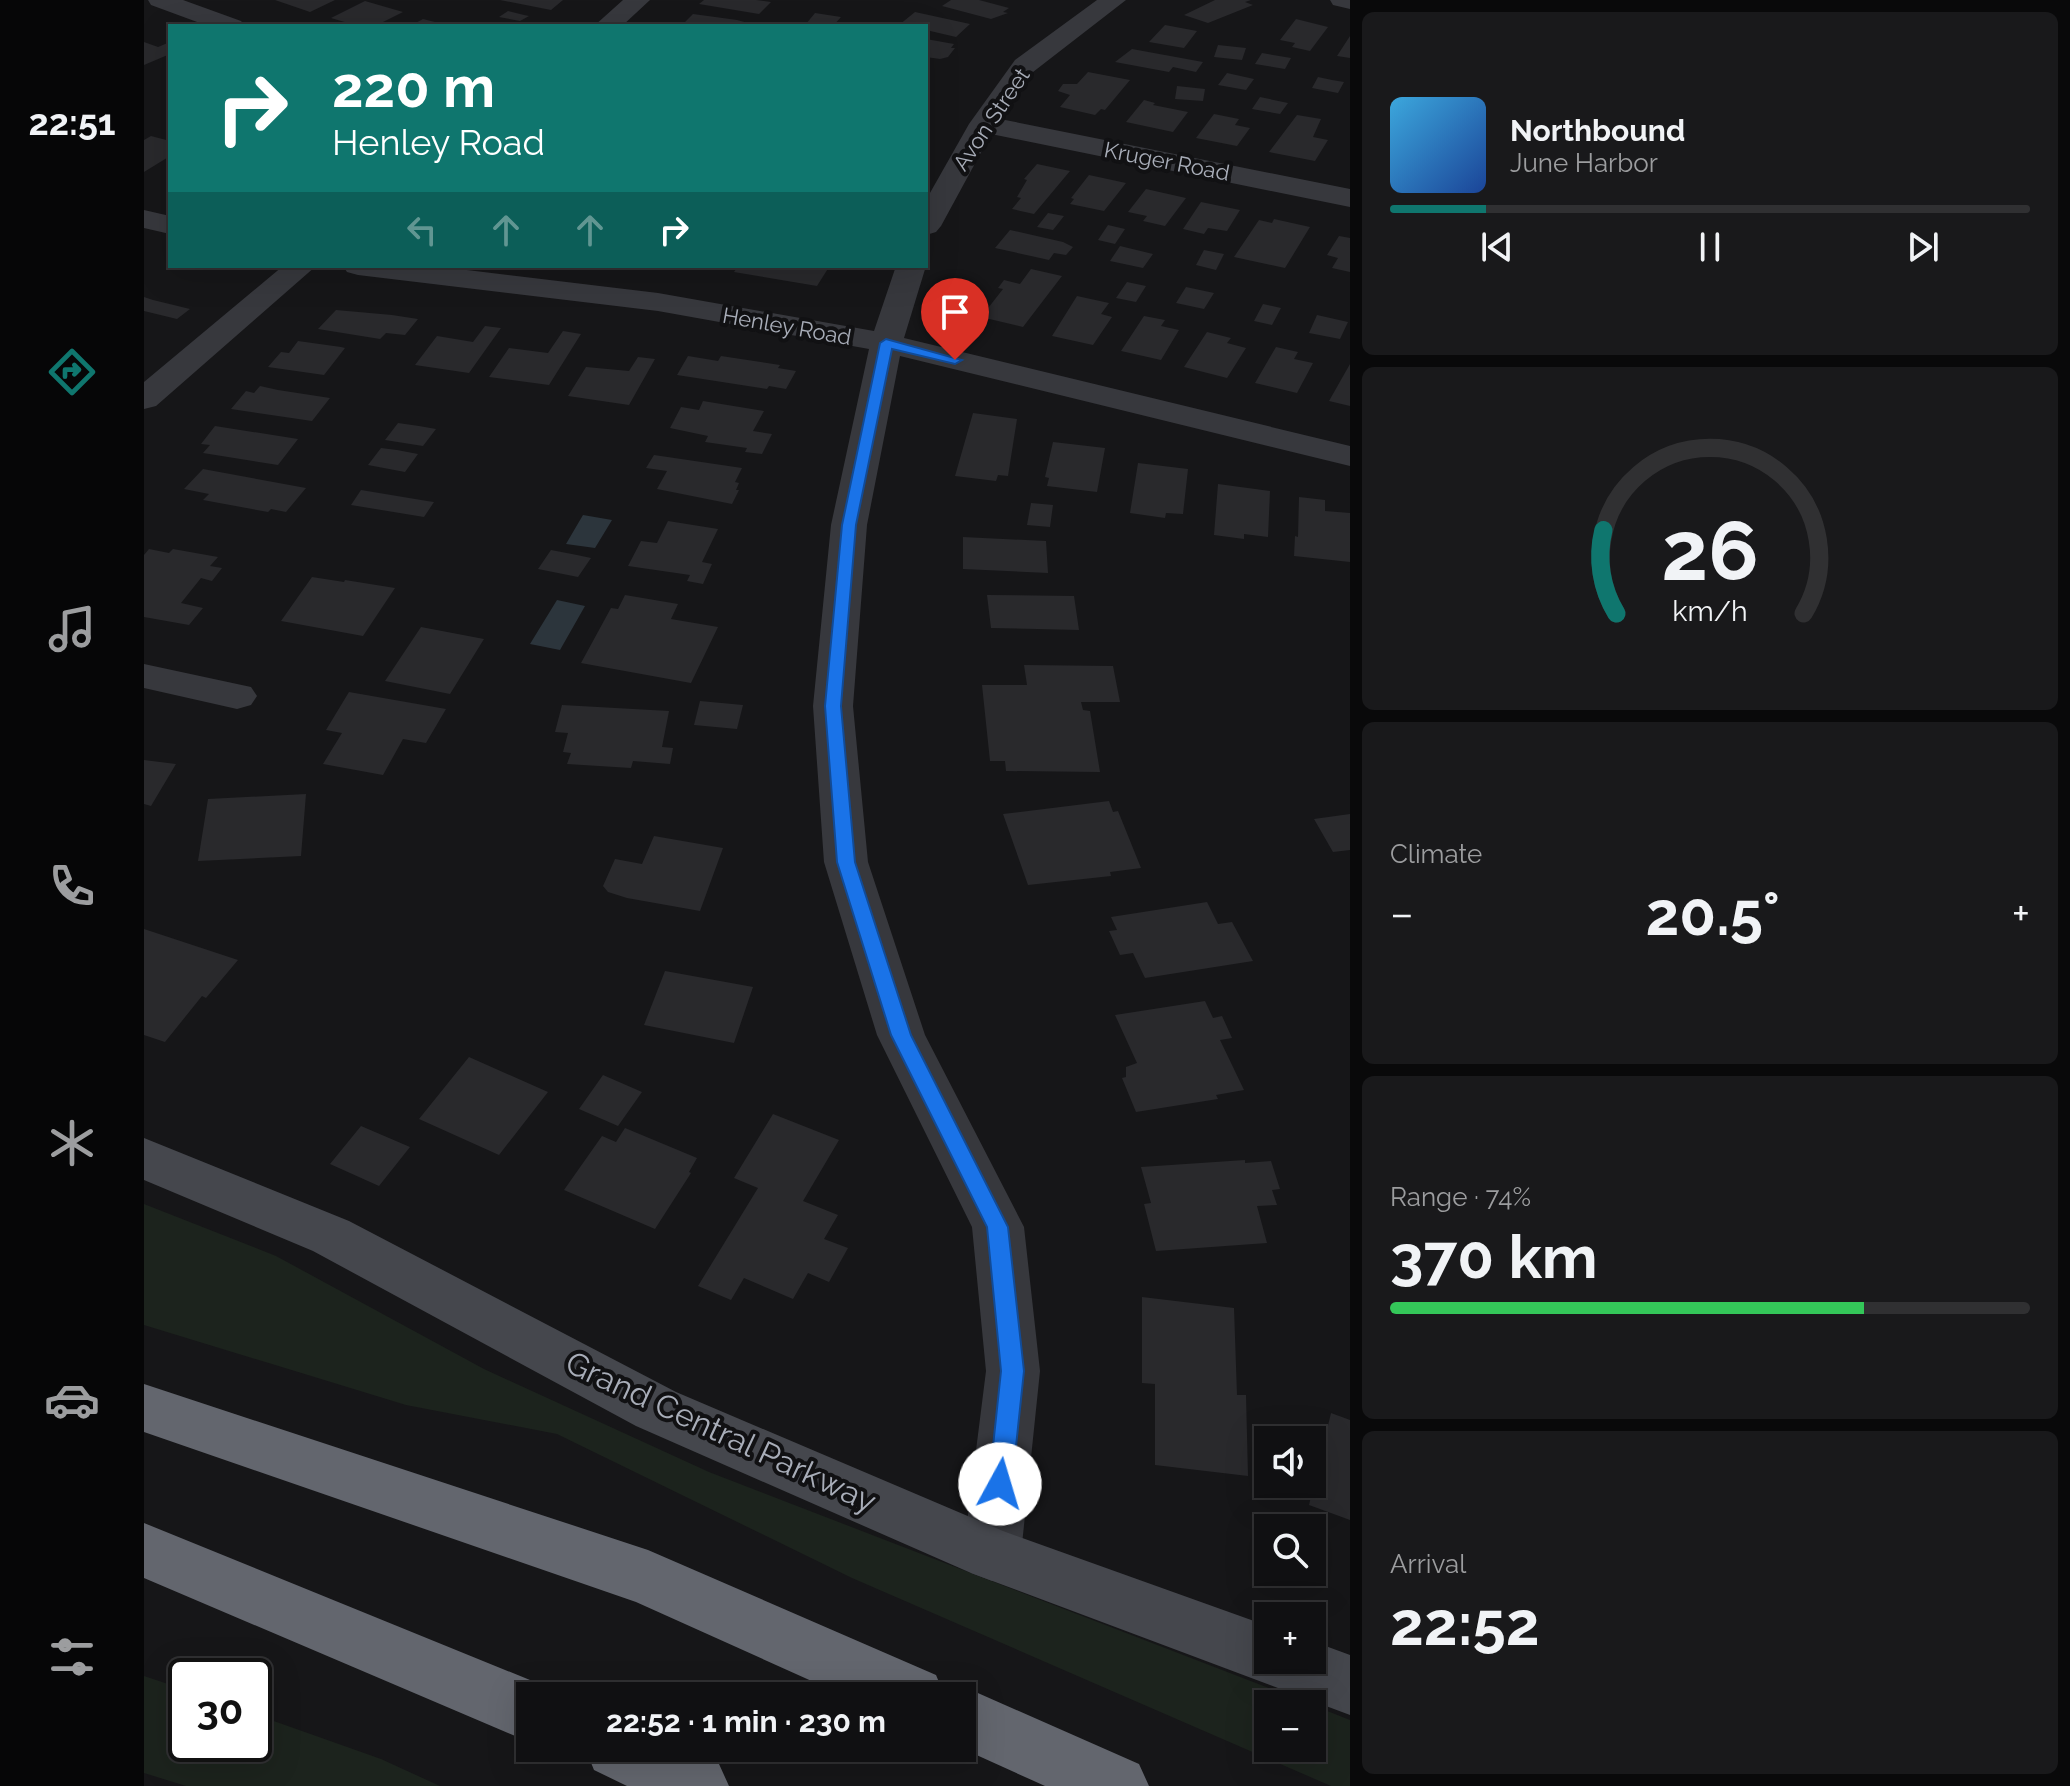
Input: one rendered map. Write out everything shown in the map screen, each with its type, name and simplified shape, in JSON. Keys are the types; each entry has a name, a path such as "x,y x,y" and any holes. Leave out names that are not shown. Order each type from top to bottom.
{"highway":[{"path":"144,1408 648,1578 882,1682"},
{"path":"144,1550 516,1705"},
{"path":"976,1723 1117,1786"},
{"path":"646,1762 697,1786"}],"main road":[{"name":"Grand Central Parkway","path":"144,1158 331,1236 656,1409 992,1554 1254,1650"},
{"path":"1320,1674 1350,1685"}],"street":[{"path":"160,0 226,24"},
{"path":"609,24 638,0"},
{"name":"Avon Street","path":"928,222 983,124 1024,66 1081,21 1114,0"},
{"path":"1342,0 1350,2"},
{"name":"Kruger Road","path":"983,124 1350,198"},
{"path":"144,219 168,225"},
{"path":"144,399 299,268"},
{"name":"Henley Road","path":"375,268 658,302 886,343 1350,456"},
{"path":"910,268 886,343 849,525 833,706 846,862 901,1035 998,1227 1013,1371 992,1554"},
{"path":"144,676 237,696"}],"shaded area":[{"path":"583,515 612,520 595,548 566,544"},
{"path":"557,600 585,606 560,650 530,644"},
{"path":"144,1204 276,1256 484,1369 709,1472 1274,1690 1254,1690 1254,1753 852,1578 557,1434 406,1405 144,1325"},
{"path":"144,1676 168,1684 168,1762 272,1762 272,1720 381,1759 440,1786 186,1786 144,1773"},
{"path":"1326,1711 1350,1720 1350,1786 1331,1786 1276,1762 1326,1762"}],"building":[{"path":"275,0 335,0 310,12"},
{"path":"500,0 563,0 551,10"},
{"path":"704,0 771,2 759,14 699,4"},
{"path":"951,0 979,0 1009,8 1003,12 1008,13 991,19 942,6"},
{"path":"1215,0 1251,0 1245,2 1253,5 1208,23 1184,15"},
{"path":"365,1 403,12 379,24 351,24 331,18"},
{"path":"508,11 529,16 520,21 499,17"},
{"path":"915,12 970,24 956,37 928,30 928,24 900,24"},
{"path":"815,13 841,17 835,24 806,24"},
{"path":"693,14 752,24 683,24"},
{"path":"423,19 443,24 414,24"},
{"path":"1296,19 1328,27 1310,51 1292,47 1295,43 1280,40"},
{"path":"1165,25 1197,31 1184,48 1149,42"},
{"path":"1350,36 1350,58 1337,56"},
{"path":"928,39 954,44 951,48 955,48 948,57 928,57"},
{"path":"144,42 158,47 168,43 168,55 144,65"},
{"path":"1218,45 1246,48 1242,60 1214,57"},
{"path":"1132,49 1203,62 1196,72 1173,67 1169,72 1115,62"},
{"path":"1262,53 1291,58 1285,69 1255,64"},
{"path":"1088,72 1130,80 1105,110 1101,109 1095,115 1060,107 1070,95 1058,91 1063,84 1077,84"},
{"path":"1227,73 1254,79 1246,90 1218,85"},
{"path":"1318,77 1344,82 1338,93 1312,88"},
{"path":"1177,86 1205,89 1203,101 1175,99"},
{"path":"1260,97 1288,103 1280,114 1252,109"},
{"path":"1144,100 1155,103 1153,105 1188,112 1173,132 1126,122"},
{"path":"1214,114 1239,119 1235,125 1250,128 1237,146 1196,138"},
{"path":"1297,115 1321,119 1313,137 1328,140 1315,161 1269,152"},
{"path":"151,136 168,140 168,157 144,172 144,140"},
{"path":"1037,164 1070,171 1034,214 1012,209 1021,198 1017,197 1027,180 1024,179"},
{"path":"1089,175 1126,183 1104,211 1070,204 1074,199 1071,198"},
{"path":"1146,189 1186,198 1165,226 1143,221 1147,216 1128,212"},
{"path":"1201,202 1240,210 1227,231 1208,228 1204,234 1183,229"},
{"path":"1048,213 1064,216 1053,230 1037,227"},
{"path":"1274,219 1310,227 1285,268 1234,257 1259,220 1272,223"},
{"path":"1108,225 1125,229 1115,244 1098,240"},
{"path":"1010,230 1073,247 1066,255 1054,253 1049,260 995,248"},
{"path":"1339,236 1350,238 1350,272 1332,268 1338,258 1327,255"},
{"path":"1120,246 1153,254 1143,268 1110,261"},
{"path":"1204,250 1224,254 1216,270 1196,265"},
{"path":"737,268 828,268 817,286 734,272"},
{"path":"1031,269 1062,276 1023,327 981,317 1003,289 998,288 1004,280 1020,284"},
{"path":"1127,282 1146,286 1136,302 1116,298"},
{"path":"1186,287 1214,293 1204,309 1176,303"},
{"path":"1077,296 1109,303 1101,314 1112,317 1093,345 1052,336"},
{"path":"144,297 190,309 177,319 144,311"},
{"path":"1263,304 1281,308 1272,325 1254,321"},
{"path":"336,310 418,319 405,335 386,333 380,339 318,329"},
{"path":"1317,315 1348,322 1340,339 1309,333"},
{"path":"1144,316 1165,320 1161,326 1179,330 1161,360 1121,351"},
{"path":"485,326 501,328 469,373 415,365 437,336 473,342"},
{"path":"563,331 581,334 549,385 489,377 509,348 548,353"},
{"path":"1207,332 1231,338 1227,343 1246,348 1227,378 1184,367"},
{"path":"298,341 345,348 324,375 268,367 281,352 289,353"},
{"path":"1276,347 1298,352 1294,359 1313,363 1297,393 1255,383"},
{"path":"688,356 718,361 721,356 780,365 778,368 796,371 786,389 769,386 767,389 677,375"},
{"path":"638,357 655,359 629,405 568,396 586,367 629,371"},
{"path":"1350,364 1350,406 1329,401"},
{"path":"260,386 330,398 312,421 231,409 246,391 254,393"},
{"path":"703,401 764,411 753,431 772,434 762,454 745,452 747,448 705,442 708,436 670,428 681,407 699,410"},
{"path":"973,413 1017,419 1008,476 998,475 996,481 955,476"},
{"path":"398,423 436,429 423,446 385,440"},
{"path":"215,426 298,439 278,465 203,453 210,445 201,444"},
{"path":"1053,442 1105,448 1097,492 1047,486 1049,478 1045,477"},
{"path":"381,448 418,454 405,472 368,465"},
{"path":"654,455 742,468 735,482 739,483 736,490 739,490 732,504 657,489 667,471 646,468"},
{"path":"1138,463 1188,469 1183,514 1166,513 1165,518 1130,513"},
{"path":"203,469 306,488 286,512 271,509 268,512 203,500 209,494 184,489"},
{"path":"1218,484 1270,491 1268,537 1244,534 1244,539 1214,535"},
{"path":"361,490 434,502 424,517 351,505"},
{"path":"1299,497 1325,500 1325,511 1350,513 1350,562 1294,556"},
{"path":"1031,503 1053,505 1050,527 1027,525"},
{"path":"668,521 718,529 702,562 712,564 703,584 687,581 690,575 628,566 641,541 657,543"},
{"path":"963,537 1046,541 1048,573 963,569"},
{"path":"149,549 169,553 173,549 218,557 210,566 222,568 212,581 201,578 181,603 203,608 189,625 144,617 144,555"},
{"path":"551,550 591,558 578,577 538,569"},
{"path":"312,577 395,588 363,636 281,621"},
{"path":"625,595 678,604 671,619 718,627 691,683 581,663 611,608 618,609"},
{"path":"987,595 1074,596 1079,630 991,628"},
{"path":"421,627 484,639 450,694 385,681"},
{"path":"1024,665 1113,666 1120,702 1081,702 1083,710 1090,711 1100,772 1006,771 1005,761 990,761 982,685 1027,685"},
{"path":"349,692 446,709 426,743 403,739 383,775 323,764 342,733 326,730"},
{"path":"700,701 743,705 737,729 694,725"},
{"path":"562,705 669,711 662,747 673,748 670,764 633,761 631,768 567,764 571,753 563,752 568,733 555,732"},
{"path":"144,760 176,764 151,806 144,804"},
{"path":"306,794 301,856 198,861 208,799"},
{"path":"1109,801 1113,812 1118,811 1141,868 1110,872 1111,876 1028,885 1003,814"},
{"path":"1350,814 1350,850 1333,852 1314,819"},
{"path":"654,836 723,848 700,911 627,898 608,892 603,886 615,859 642,864"},
{"path":"1207,902 1218,924 1232,922 1253,961 1145,978 1133,953 1120,955 1109,931 1117,930 1111,917"},
{"path":"144,929 238,960 206,998 202,996 165,1042 144,1035"},
{"path":"665,971 753,987 734,1043 644,1025"},
{"path":"1205,1001 1213,1018 1222,1016 1232,1038 1220,1040 1244,1090 1216,1095 1218,1099 1136,1112 1122,1078 1126,1077 1126,1067 1137,1063 1115,1015"},
{"path":"469,1057 548,1092 499,1155 419,1119"},
{"path":"603,1075 642,1092 618,1126 579,1109"},
{"path":"773,1114 839,1140 803,1201 838,1215 824,1239 848,1248 829,1282 808,1273 793,1299 744,1278 731,1300 698,1286 758,1188 734,1178"},
{"path":"361,1126 410,1147 379,1186 330,1164"},
{"path":"625,1128 697,1158 691,1173 655,1229 564,1190 602,1136 616,1142"},
{"path":"1245,1160 1245,1163 1271,1161 1280,1189 1272,1190 1277,1205 1257,1206 1267,1243 1156,1251 1144,1204 1151,1203 1141,1167"},
{"path":"1142,1297 1234,1308 1237,1395 1246,1395 1248,1476 1155,1465 1155,1384 1142,1383"},
{"path":"1331,1413 1350,1420 1350,1520 1309,1505 1311,1498 1326,1498 1326,1434"}],"route":[{"path":"955,360 886,343 849,525 833,706 846,862 901,1035 998,1227 1013,1371 1000,1484"}]}
